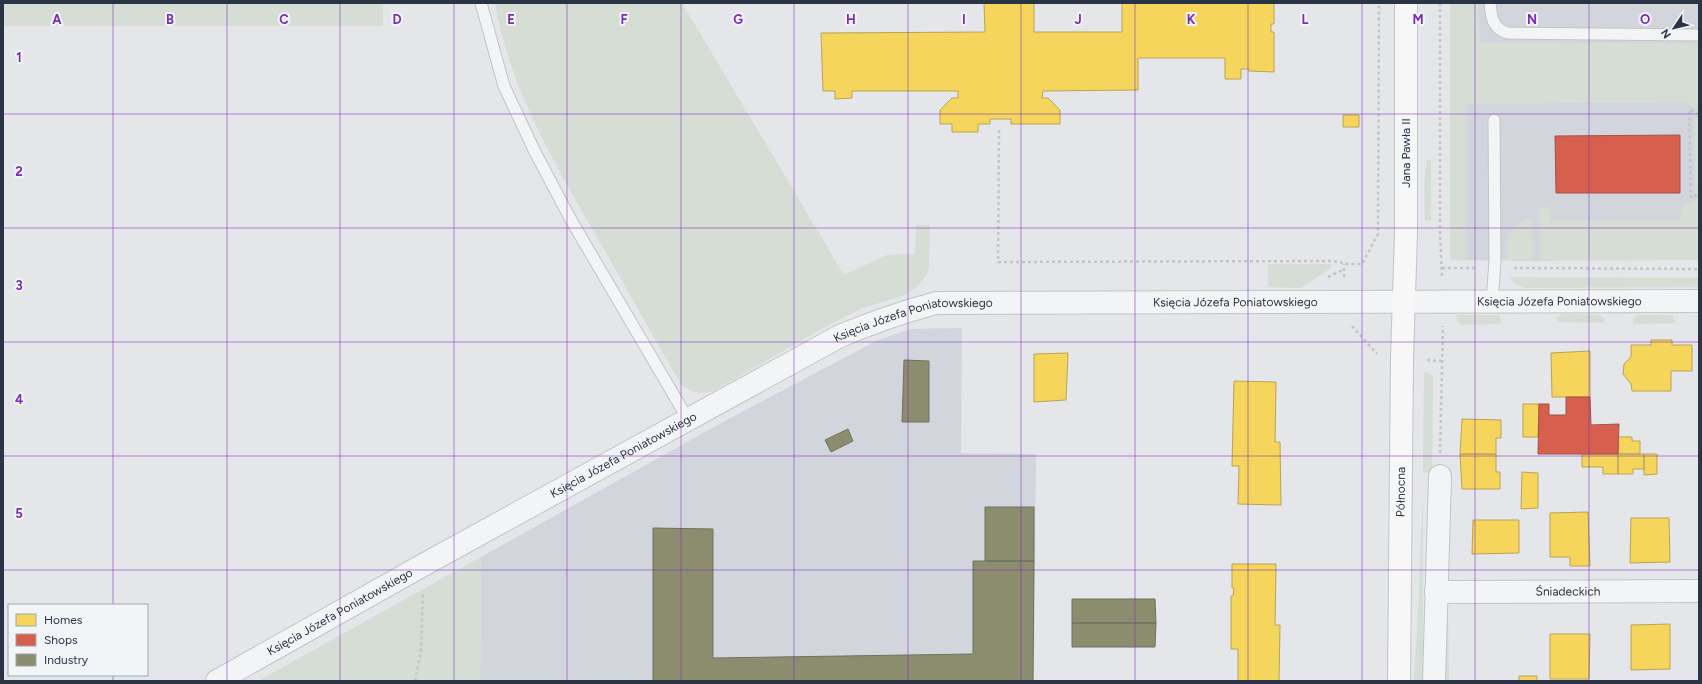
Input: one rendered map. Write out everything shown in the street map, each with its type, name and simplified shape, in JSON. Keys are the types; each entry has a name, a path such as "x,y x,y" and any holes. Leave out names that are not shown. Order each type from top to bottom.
{"main road":[{"name":"Jana Pawła II","path":"1404,302 1406,3"},
{"name":"Północna","path":"1399,681 1402,358 1404,302"}],"street":[{"name":"Księcia Józefa Poniatowskiego","path":"217,681 425,564 840,336 878,320 936,303 1699,301"},
{"path":"1434,681 1440,476"},
{"name":"Śniadeckich","path":"1436,592 1699,591"}],"lane":[{"path":"481,3 504,86 535,152 571,220 689,420"},
{"path":"1490,3 1491,17 1500,31 1699,35"},
{"path":"1492,302 1494,268 1494,120"}],"path":[{"path":"999,130 998,262 1331,261 1344,264 1362,264 1378,234 1379,3"},
{"path":"1440,3 1440,232 1442,302"},
{"path":"1699,114 1690,110 1691,198 1699,194"},
{"path":"1442,268 1699,269"},
{"path":"1346,325 1352,326 1380,356"},
{"path":"1440,476 1441,362 1443,331"},
{"path":"1423,360 1441,362"},
{"path":"415,681 421,651 425,564"}],"shaded area":[{"path":"3,3 383,3 383,26 3,26"},
{"path":"495,3 682,3 844,275 887,255 915,254 916,225 930,225 929,267 927,274 917,287 905,295 863,308 827,326 713,391 704,393 697,392 682,386 562,176 534,121 510,63"},
{"path":"1450,3 1699,3 1699,219 1551,261 1450,260"},
{"path":"1450,3 1479,3 1480,43 1699,43 1699,111 1684,102 1466,104 1466,261 1450,260"},
{"path":"1693,116 1699,118 1699,191 1695,193"},
{"path":"1431,159 1431,220 1425,221 1424,184 1427,160"},
{"path":"1699,198 1699,260 1540,261 1539,207 1550,207 1551,220 1680,220 1681,207"},
{"path":"1527,219 1532,219 1533,261 1507,260 1509,235 1515,227"},
{"path":"1268,264 1331,264 1331,268 1301,288 1268,287"},
{"path":"1509,277 1699,278 1699,287 1525,288 1516,284"},
{"path":"1561,314 1600,315 1605,320 1604,323 1557,322 1557,318"},
{"path":"1456,315 1499,315 1502,324 1461,325 1458,322"},
{"path":"1637,315 1672,315 1676,323 1633,324 1633,319"},
{"path":"962,328 961,453 1036,454 1034,681 480,681 481,557 721,423 878,340 910,329"},
{"path":"1426,372 1433,376 1432,473 1423,473 1424,374"},
{"path":"1423,492 1423,681 1414,681 1418,612"},
{"path":"481,557 480,681 258,681"},
{"path":"1445,607 1447,607 1448,614 1449,681 1442,681"}],"building: Homes":[{"path":"984,3 1034,3 1034,32 1122,32 1122,3 1274,3 1274,24 1271,24 1271,32 1274,32 1274,72 1249,71 1249,69 1241,69 1241,79 1225,79 1225,58 1138,58 1138,90 1043,91 1042,98 1048,98 1060,110 1060,124 1011,124 1011,119 990,119 990,124 978,124 978,132 952,132 952,124 940,124 940,110 952,98 958,98 958,91 852,91 852,98 835,99 835,91 823,91 821,33 985,32"},
{"path":"1343,115 1359,115 1359,127 1343,127"},
{"path":"1651,340 1672,340 1672,345 1692,345 1692,371 1671,371 1671,391 1632,391 1631,384 1623,374 1624,364 1631,357 1631,345 1651,345"},
{"path":"1590,351 1590,397 1552,397 1551,353"},
{"path":"1068,353 1066,400 1034,402 1034,354"},
{"path":"1234,381 1276,382 1275,442 1280,442 1281,505 1238,504 1239,466 1232,466"},
{"path":"1523,404 1539,404 1538,437 1523,437"},
{"path":"1462,419 1501,420 1501,438 1496,438 1496,454 1460,454"},
{"path":"1618,437 1632,437 1632,441 1640,441 1640,454 1618,454"},
{"path":"1460,454 1496,454 1496,472 1500,472 1500,489 1462,489"},
{"path":"1582,454 1618,454 1618,474 1603,474 1603,467 1582,467"},
{"path":"1618,454 1644,454 1644,469 1633,469 1633,474 1618,474"},
{"path":"1644,454 1657,454 1657,474 1644,475"},
{"path":"1522,472 1538,473 1538,508 1521,509"},
{"path":"1588,512 1590,566 1570,566 1570,557 1550,557 1550,513"},
{"path":"1631,518 1669,518 1670,562 1630,563"},
{"path":"1473,520 1519,520 1519,553 1472,554"},
{"path":"1232,564 1276,564 1275,625 1280,625 1279,681 1238,681 1238,649 1231,649 1231,596 1233,596 1234,588 1232,588"},
{"path":"1670,624 1670,669 1631,670 1631,625"},
{"path":"1550,634 1590,634 1589,679 1550,679"},
{"path":"1519,676 1537,676 1537,681 1519,681"}],"building: Shops":[{"path":"1680,135 1680,193 1556,193 1555,136"},
{"path":"1566,397 1590,397 1591,425 1619,424 1618,454 1538,454 1539,404 1549,404 1549,415 1566,415"}],"building: Industry":[{"path":"904,360 929,361 929,422 902,422"},
{"path":"848,429 853,441 831,452 825,440"},
{"path":"985,507 1034,507 1034,561 985,561"},
{"path":"653,528 713,529 713,658 973,654 973,561 1034,561 1033,681 653,681"},
{"path":"1072,599 1155,599 1156,623 1072,623"},
{"path":"1072,623 1156,623 1155,647 1072,647"}]}
